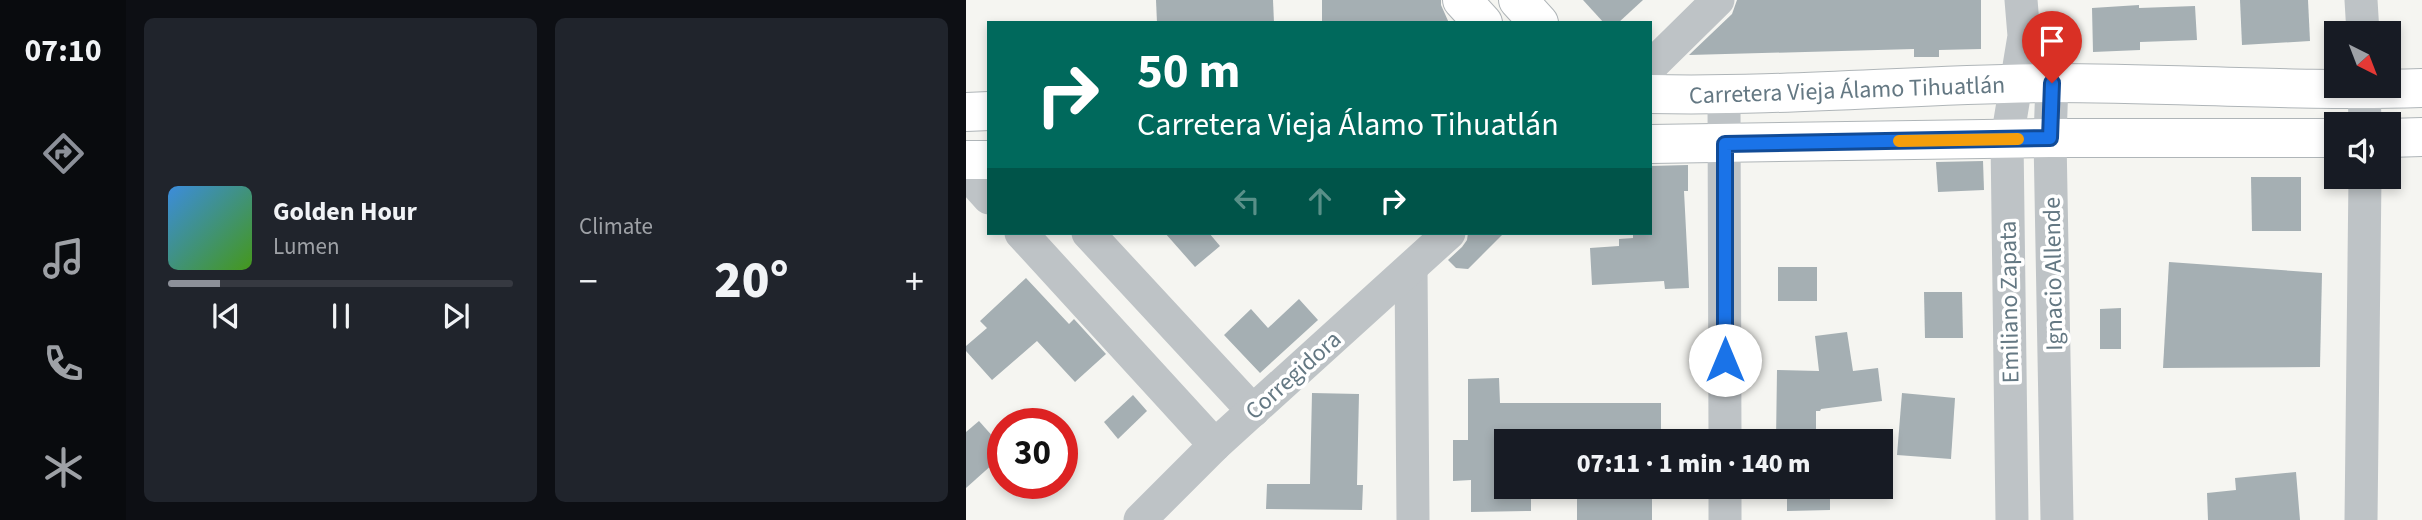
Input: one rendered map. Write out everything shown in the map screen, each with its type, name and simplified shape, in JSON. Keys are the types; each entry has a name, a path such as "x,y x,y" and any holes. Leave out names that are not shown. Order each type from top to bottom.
{"main road":[{"path":"1462,0 1481,21"},
{"path":"1518,0 1537,21"},
{"name":"Carretera Vieja Álamo Tihuatlán","path":"1652,94 1724,96 2052,83 2365,100 2422,88"},
{"path":"2401,138 2422,137"},
{"name":"Carretera Vieja Álamo Tihuatlán","path":"1652,144 2050,138 2324,138"},
{"path":"966,160 987,160"}],"street":[{"path":"1652,66 1718,0"},
{"path":"2015,84 2024,36 2021,0"},
{"path":"2361,0 2362,21"},
{"path":"2024,36 2052,83"},
{"name":"Ignacio Allende","path":"2052,83 2050,138 2057,506"},
{"name":"Emiliano Zapata","path":"2012,507 2007,139 2015,84"},
{"path":"1724,96 1725,429"},
{"path":"966,173 987,196"},
{"path":"2361,520 2365,189"},
{"path":"1023,235 1215,445"},
{"path":"1090,235 1253,411"},
{"name":"Corregidora","path":"1140,520 1215,445 1447,235"},
{"path":"1411,268 1413,520"},
{"path":"1724,520 1725,499"},
{"path":"2012,507 2057,506"}],"building":[{"path":"1156,0 1273,0 1274,21 1157,21"},
{"path":"1322,0 1441,0 1448,21 1322,21"},
{"path":"1583,0 1643,0 1620,21 1602,21"},
{"path":"1737,0 1981,0 1981,49 1939,50 1939,57 1914,57 1914,49 1689,55 1732,14"},
{"path":"2240,0 2308,0 2310,41 2242,45"},
{"path":"2139,5 2139,8 2195,6 2197,40 2140,42 2140,50 2093,52 2092,8"},
{"path":"1983,161 1984,190 1938,192 1936,162"},
{"path":"1688,165 1688,191 1684,191 1689,288 1665,289 1664,281 1592,285 1590,248 1619,246 1619,239 1633,238 1633,235 1652,235 1652,166"},
{"path":"2251,177 2301,177 2301,231 2252,231"},
{"path":"1167,235 1211,235 1220,246 1195,267"},
{"path":"1468,235 1502,235 1468,269 1456,268 1448,260 1467,240"},
{"path":"2169,262 2322,273 2320,367 2163,368"},
{"path":"1778,267 1817,267 1817,301 1778,301"},
{"path":"1026,278 1069,324 1074,319 1106,354 1075,382 1037,341 992,380 966,351 966,346 987,328 980,321"},
{"path":"1924,292 1962,292 1963,338 1925,338"},
{"path":"1299,299 1318,320 1260,373 1224,335 1251,309 1268,328"},
{"path":"2121,308 2121,349 2100,349 2100,309"},
{"path":"1847,332 1853,371 1878,368 1882,401 1816,411 1816,429 1776,429 1777,370 1819,371 1815,336"},
{"path":"1499,378 1500,403 1661,403 1661,429 1494,429 1494,499 1531,499 1531,511 1471,512 1471,480 1453,481 1453,440 1468,440 1468,379"},
{"path":"1312,393 1359,394 1357,485 1363,485 1362,510 1266,509 1267,484 1310,484"},
{"path":"1902,393 1955,398 1951,459 1897,455"},
{"path":"1133,395 1147,411 1118,439 1104,422"},
{"path":"979,421 987,430 987,469 966,488 966,432"},
{"path":"2296,472 2300,520 2208,520 2207,493 2236,490 2235,478"},
{"path":"1577,499 1652,499 1652,520 1577,520"},
{"path":"1787,499 1830,499 1830,510 1787,511"}],"slow traffic":[{"path":"1899,141 2018,139"}],"route":[{"path":"1725,360 1725,144 2050,138 2052,83"}]}
